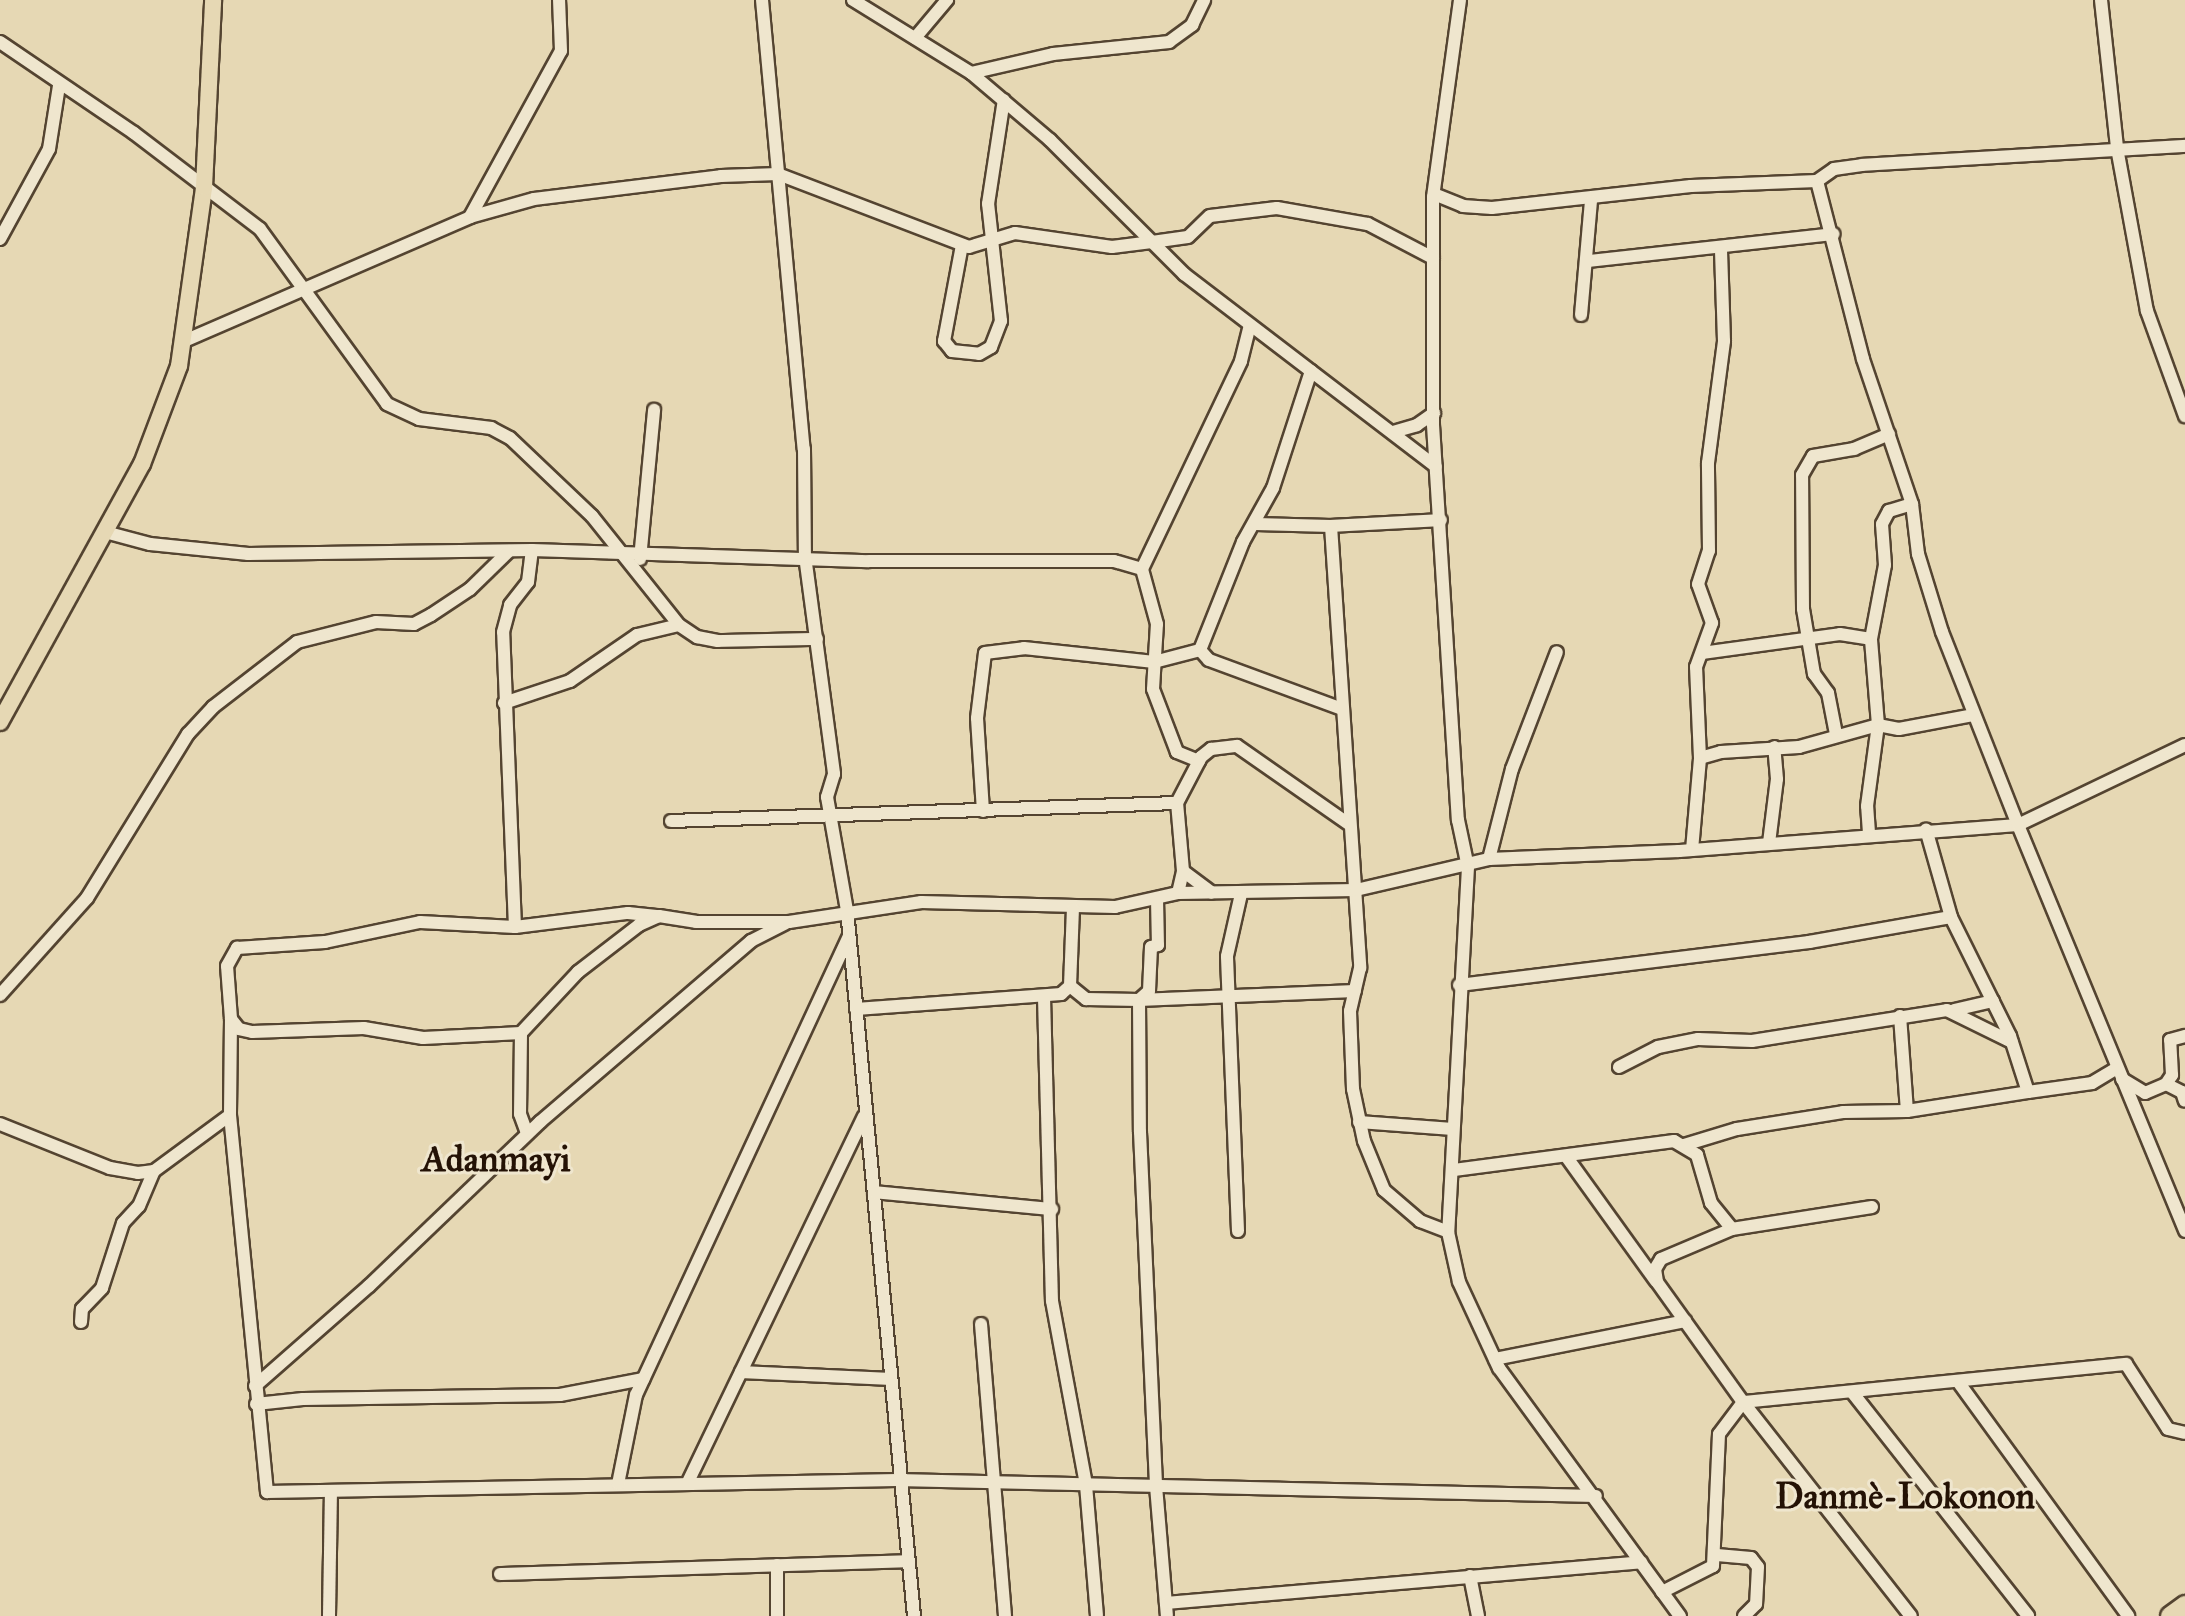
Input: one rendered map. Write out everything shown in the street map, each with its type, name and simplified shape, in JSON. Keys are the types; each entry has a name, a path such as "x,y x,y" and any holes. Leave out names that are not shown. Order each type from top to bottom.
{"highway":[{"path":"2170,1616 2185,1605"}],"main road":[{"path":"0,722 105,532 163,414 184,341 204,187 213,0"}],"street":[{"path":"470,217 561,51 559,0"},
{"path":"762,0 804,449 805,556 831,734 834,774 827,797 847,910 891,1379 897,1480 914,1616"},
{"path":"853,0 971,73 1004,100 1152,242 1250,326 1436,467"},
{"path":"915,38 947,0"},
{"path":"971,73 1053,54 1169,42 1192,25 1204,0"},
{"path":"1460,0 1434,194 1433,258 1436,467 1458,820 1468,867 1459,985 1454,1170 1448,1232 1459,1282 1495,1359 1680,1616"},
{"path":"2101,0 2117,148 2147,311 2185,416"},
{"path":"0,42 59,86 134,133 260,229 307,289 387,404 419,419 502,433 592,516 679,625 697,637 718,641 817,639"},
{"path":"0,239 49,149 59,86"},
{"path":"962,245 944,341 947,349 979,354 991,347 1001,321 995,238 988,204 1004,100"},
{"path":"1434,194 1463,206 1492,208 1559,197 1591,201 1691,186 1817,181 1834,169 1862,165 2185,146"},
{"path":"184,341 470,217 534,199 637,184 778,174 962,245 1039,233 1091,246 1152,242 1188,237 1210,216 1277,208 1368,224 1433,258"},
{"path":"1817,181 1834,234 1863,359 1912,504 1918,554 1973,715 2185,1231"},
{"path":"1581,315 1579,291 1589,261 1591,201"},
{"path":"1589,261 1721,249 1782,236 1834,234"},
{"path":"1692,850 1700,758 1696,667 1712,623 1698,584 1709,551 1708,463 1724,341 1721,249"},
{"path":"1199,761 1177,752 1167,734 1153,689 1157,624 1142,569 1241,361 1250,326"},
{"path":"1200,650 1243,542 1256,524 1311,371"},
{"path":"640,575 639,554 654,410"},
{"path":"1393,432 1434,413"},
{"path":"1836,734 1828,693 1814,674 1807,638 1801,579 1802,475 1813,456 1854,449 1889,434"},
{"path":"1869,833 1867,806 1878,725 1871,639 1885,565 1882,524 1889,511 1912,504"},
{"path":"1256,524 1331,526 1441,520"},
{"path":"1331,526 1360,968 1348,1052 1359,1122 1384,1190 1420,1221 1448,1232"},
{"path":"105,532 150,544 248,554 532,550 805,556 869,561 1114,561 1142,569"},
{"path":"515,927 504,703 504,617 528,582 532,550"},
{"path":"0,995 87,898 188,734 213,707 297,642 376,622 414,624 470,589 509,551"},
{"path":"504,703 570,681 637,635 679,625"},
{"path":"1702,653 1840,634 1871,639"},
{"path":"983,811 977,718 985,653 1024,648 1154,662 1200,650"},
{"path":"1200,650 1209,660 1342,709"},
{"path":"1489,859 1512,769 1557,652"},
{"path":"1700,758 1774,747 1799,747 1836,734 1866,732 1878,725 1899,729 1973,715"},
{"path":"1596,1496 897,1480 267,1492 268,1465 256,1404 230,1115 231,1019 227,966 237,948 325,942 420,922 515,927 628,913 789,922 847,910 921,902 1073,909 1157,899 1178,893 1356,890 1468,867 1489,859 1692,850 1869,833 2018,825 2185,745"},
{"path":"1178,893 1183,871 1177,803 1199,761 1211,749 1237,746 1349,824"},
{"path":"1769,843 1777,779 1774,747"},
{"path":"671,821 832,818 1177,803"},
{"path":"1926,829 1951,917 2012,1042 2028,1092"},
{"path":"1183,871 1212,893"},
{"path":"1238,1231 1227,956 1241,894"},
{"path":"1139,1000 1149,991 1151,947 1158,945 1157,899"},
{"path":"1070,986 1073,909"},
{"path":"527,1133 520,1114 521,1033 578,972 639,925 659,916"},
{"path":"1459,985 1809,942 1951,917"},
{"path":"255,1386 369,1286 527,1133 751,941 789,922"},
{"path":"618,1484 643,1379 849,935"},
{"path":"1070,986 1086,999 1139,1000 1228,993 1355,991"},
{"path":"856,1009 1044,997 1070,986"},
{"path":"1044,997 1052,1209 1052,1301 1086,1485 1097,1616"},
{"path":"1139,1000 1156,1486 1166,1610 1470,1576 1641,1562"},
{"path":"1619,1067 1658,1047 1698,1039 1752,1041 1954,1010 1993,1001"},
{"path":"1954,1010 1980,1029 2012,1042"},
{"path":"1900,1016 1907,1111"},
{"path":"231,1019 239,1029 252,1032 364,1028 423,1038 521,1033"},
{"path":"2120,1074 2145,1093 2166,1084 2172,1075 2170,1040 2185,1036"},
{"path":"1684,1145 1737,1129 1843,1112 1907,1111 2092,1083 2120,1074"},
{"path":"2166,1084 2182,1092 2185,1101"},
{"path":"81,1322 82,1309 102,1288 123,1223 139,1206 154,1171 230,1115"},
{"path":"687,1484 865,1115"},
{"path":"1359,1122 1453,1129"},
{"path":"0,1124 110,1168 154,1171"},
{"path":"1454,1170 1566,1156 1655,1139 1684,1145 1697,1155 1711,1203 1732,1229"},
{"path":"1566,1156 1743,1402 1911,1616"},
{"path":"874,1192 1052,1209"},
{"path":"1657,1282 1655,1269 1661,1259 1732,1229 1872,1207"},
{"path":"1495,1359 1685,1321"},
{"path":"981,1324 1005,1616"},
{"path":"1662,1592 1713,1566 1717,1555 1713,1525 1719,1434 1743,1402 1959,1383 2126,1364 2168,1429 2185,1433"},
{"path":"741,1372 891,1379"},
{"path":"256,1404 303,1399 560,1395 643,1379"},
{"path":"1959,1383 2128,1616"},
{"path":"1852,1392 2028,1616"},
{"path":"329,1616 331,1491"},
{"path":"1717,1555 1751,1558 1758,1567 1756,1604 1744,1616"},
{"path":"500,1574 908,1561"},
{"path":"777,1565 777,1616"},
{"path":"1470,1576 1478,1616"}],"district":[{"name":"Adanmayi","path":"496,1160"},
{"name":"Danmè-Lokonon","path":"1905,1497"}]}
